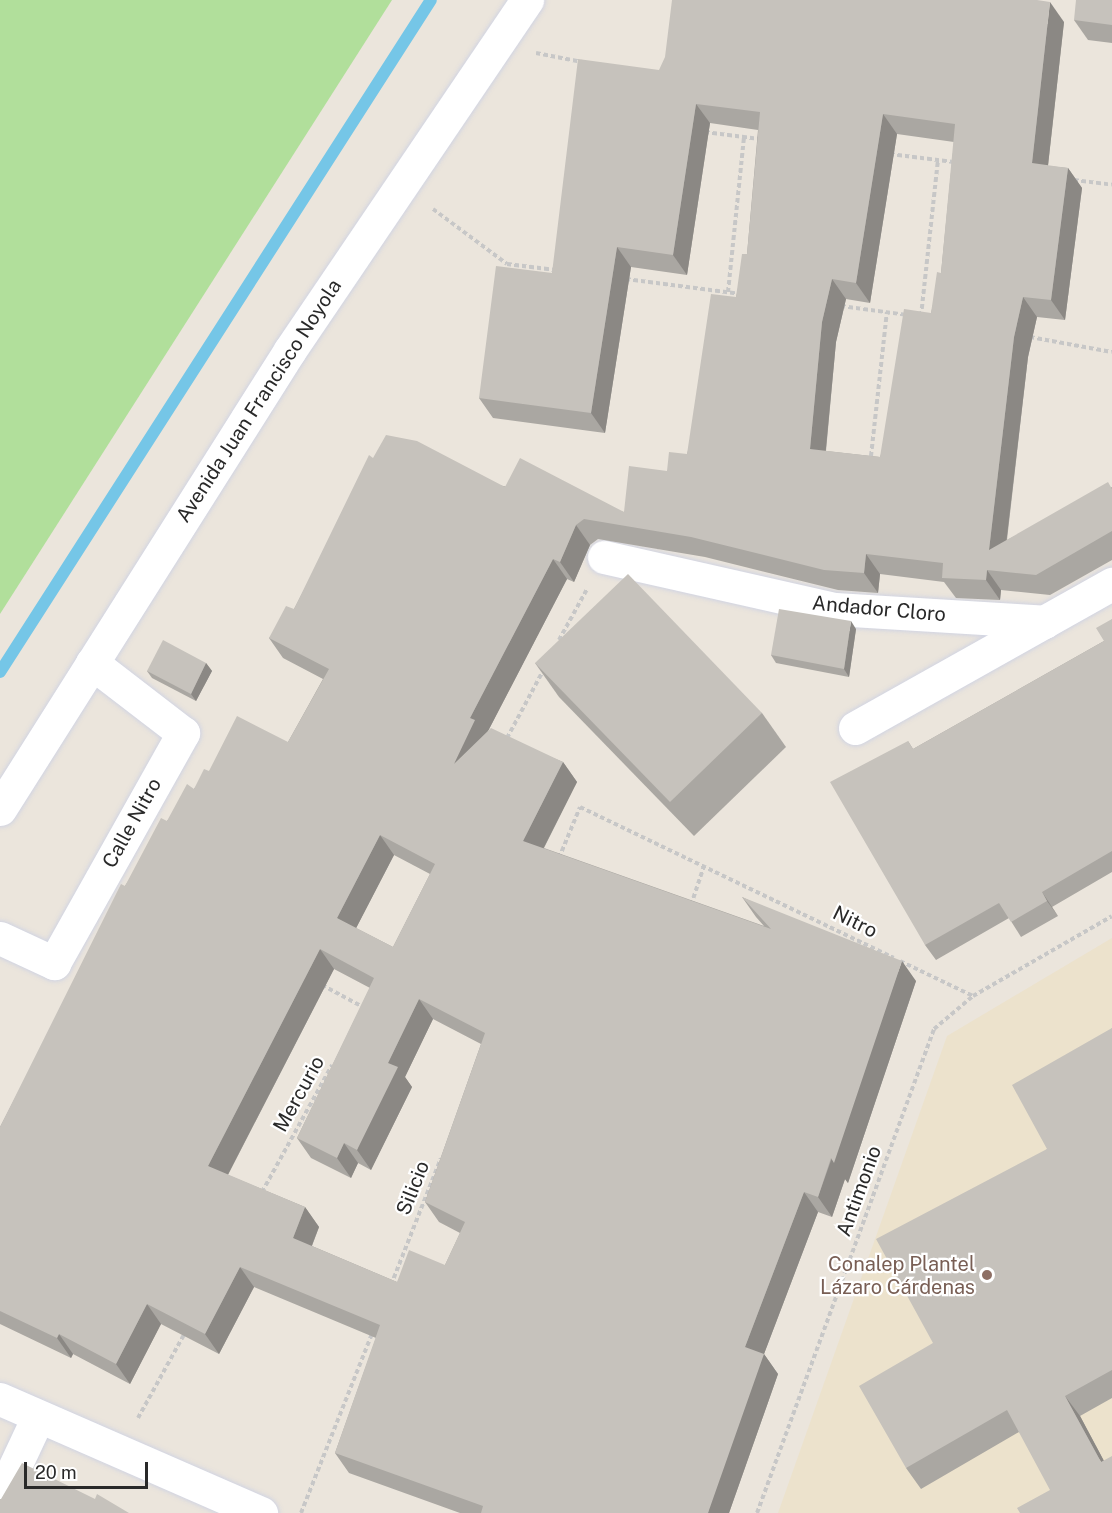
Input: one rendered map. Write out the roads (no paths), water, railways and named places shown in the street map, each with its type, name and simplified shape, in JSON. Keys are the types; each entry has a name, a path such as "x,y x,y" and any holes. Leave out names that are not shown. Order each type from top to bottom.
{"street":[{"name":"Avenida Juan Francisco Noyola","path":"0,809 399,184 498,45 527,0"},
{"name":"Andador Cloro","path":"604,557 835,609 1046,622"},
{"path":"855,728 1112,584"},
{"name":"Calle Nitro","path":"0,938 54,963 183,733 92,663"},
{"path":"0,1399 38,1418 261,1513"},
{"path":"0,1498 38,1418"}],"waterway":[{"path":"0,672 431,0"}],"place":[{"name":"Conalep Plantel Lázaro Cárdenas","path":"987,1275"}]}
